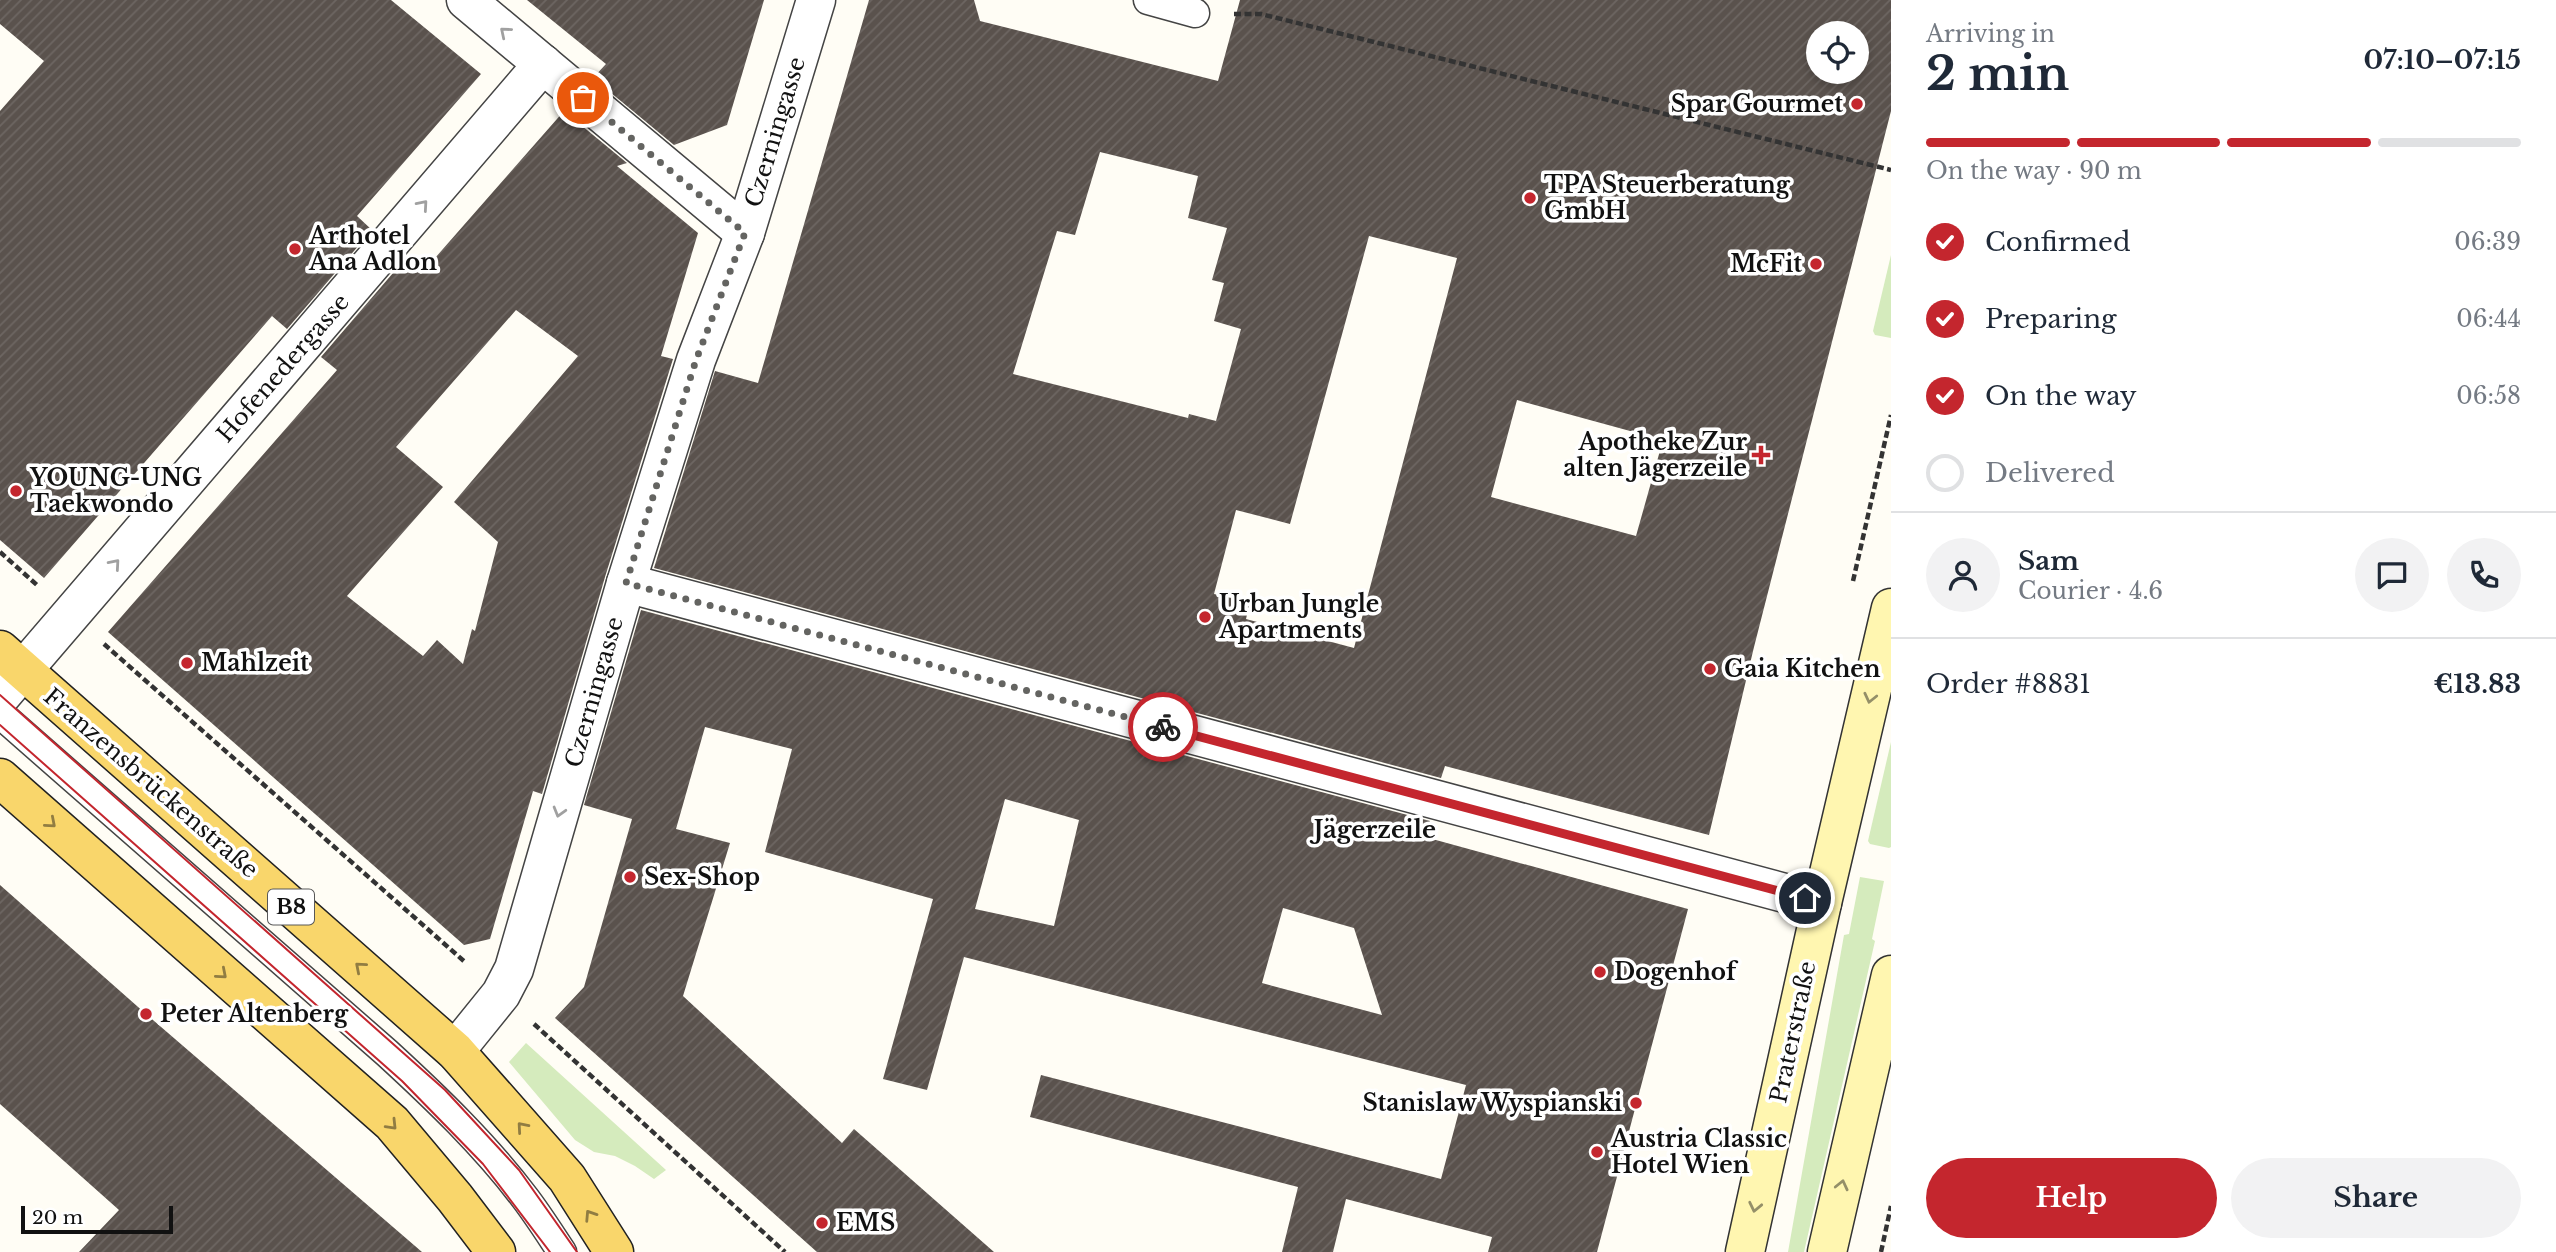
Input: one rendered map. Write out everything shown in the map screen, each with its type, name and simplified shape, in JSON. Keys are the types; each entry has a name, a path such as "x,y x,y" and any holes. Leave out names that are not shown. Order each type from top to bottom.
{"main road":[{"name":"Praterstraße","path":"1745,1252 1891,608"},
{"name":"Franzensbrückenstraße","path":"8,673 455,1051 567,1178 614,1252"},
{"path":"0,778 392,1123 496,1252"},
{"path":"1827,1252 1891,975"}],"street":[{"path":"466,0 745,233"},
{"name":"Czerningasse","path":"455,1051 501,995 514,969 626,583 696,360 745,233 816,0"},
{"name":"Hofenedergasse","path":"8,673 71,615 543,64"},
{"path":"626,583 1822,903"}],"lane":[{"path":"1148,0 1195,13"},
{"path":"0,714 377,1043 433,1096 481,1146 525,1198 562,1252"}],"path":[{"path":"1195,13 1261,14 1891,170"},
{"path":"0,552 501,995 785,1252"},
{"path":"1881,1252 1891,1206"}],"green space":[{"path":"1891,255 1891,338 1875,335 1873,331"},
{"path":"1891,742 1889,848 1870,844 1868,841"},
{"path":"1860,877 1884,881 1872,939 1875,941 1804,1252 1788,1252 1844,935 1849,934"},
{"path":"526,1043 666,1170 654,1179 615,1156 594,1152 575,1140 509,1062"}],"building":[{"path":"0,0 391,0 481,74 357,216 372,230 287,329 272,316 44,578 0,540 0,111 44,61 0,24"},
{"path":"527,0 764,0 727,125 674,145 593,78 606,64"},
{"path":"869,0 974,0 980,21 1218,81 1240,0 1891,0 1891,111 1754,647 1709,835 1445,766 1441,778 654,568 715,371 758,383","holes":["1100,152 1198,176 1188,218 1227,228 1212,280 1224,283 1214,321 1241,329 1216,421 1189,414 1188,418 1013,374 1057,231 1075,235","1369,236 1457,258 1354,648 1246,619 1250,602 1214,594 1236,510 1290,524","1517,400 1663,440 1636,536 1491,497"]},
{"path":"564,111 627,163 617,166 698,233 661,356 673,359 605,577 542,794 533,791 490,939 464,945 108,632 337,370 321,357 405,259 421,274","holes":["516,310 578,356 454,502 498,542 475,631 472,629 463,664 437,640 423,656 347,596 443,487 396,447"]},
{"path":"641,610 1430,821 1425,837 1688,909 1597,1252 1488,1252 1492,1237 1346,1199 1333,1252 1282,1252 1298,1187 1030,1117 1041,1075 1441,1179 1466,1085 964,957 927,1090 883,1079 933,899 765,852 792,749 705,727 676,829 730,843 683,996 842,1143 854,1129 994,1252 817,1252 555,1018 584,987 632,819 584,805","holes":["1005,799 1079,820 1054,926 975,909","1283,908 1354,928 1382,1015 1262,983"]},
{"path":"0,885 422,1252 79,1252 119,1210 0,1104"}],"tram line":[{"path":"0,695 445,1090 519,1170 577,1252"},
{"path":"0,725 402,1081 483,1164 550,1252"}],"way so far":[{"path":"583,98 745,233 696,360 626,583 1163,727"}],"place":[{"name":"Spar Gourmet","path":"1857,104"},
{"name":"TPA Steuerberatung GmbH","path":"1530,198"},
{"name":"Arthotel Ana Adlon","path":"295,249"},
{"name":"McFit","path":"1816,264"},
{"name":"Apotheke Zur alten Jägerzeile","path":"1761,455"},
{"name":"YOUNG-UNG Taekwondo","path":"16,491"},
{"name":"Urban Jungle Apartments","path":"1205,617"},
{"name":"Mahlzeit","path":"187,663"},
{"name":"Gaia Kitchen","path":"1710,669"},
{"name":"Sex-Shop","path":"630,877"},
{"name":"Dogenhof","path":"1600,972"},
{"name":"Peter Altenberg","path":"146,1014"},
{"name":"Stanislaw Wyspianski","path":"1636,1103"},
{"name":"Austria Classic Hotel Wien","path":"1597,1152"},
{"name":"EMS","path":"822,1223"}],"district":[{"name":"Jägerzeile","path":"1375,830"}],"route":[{"path":"1163,727 1805,898"}]}
